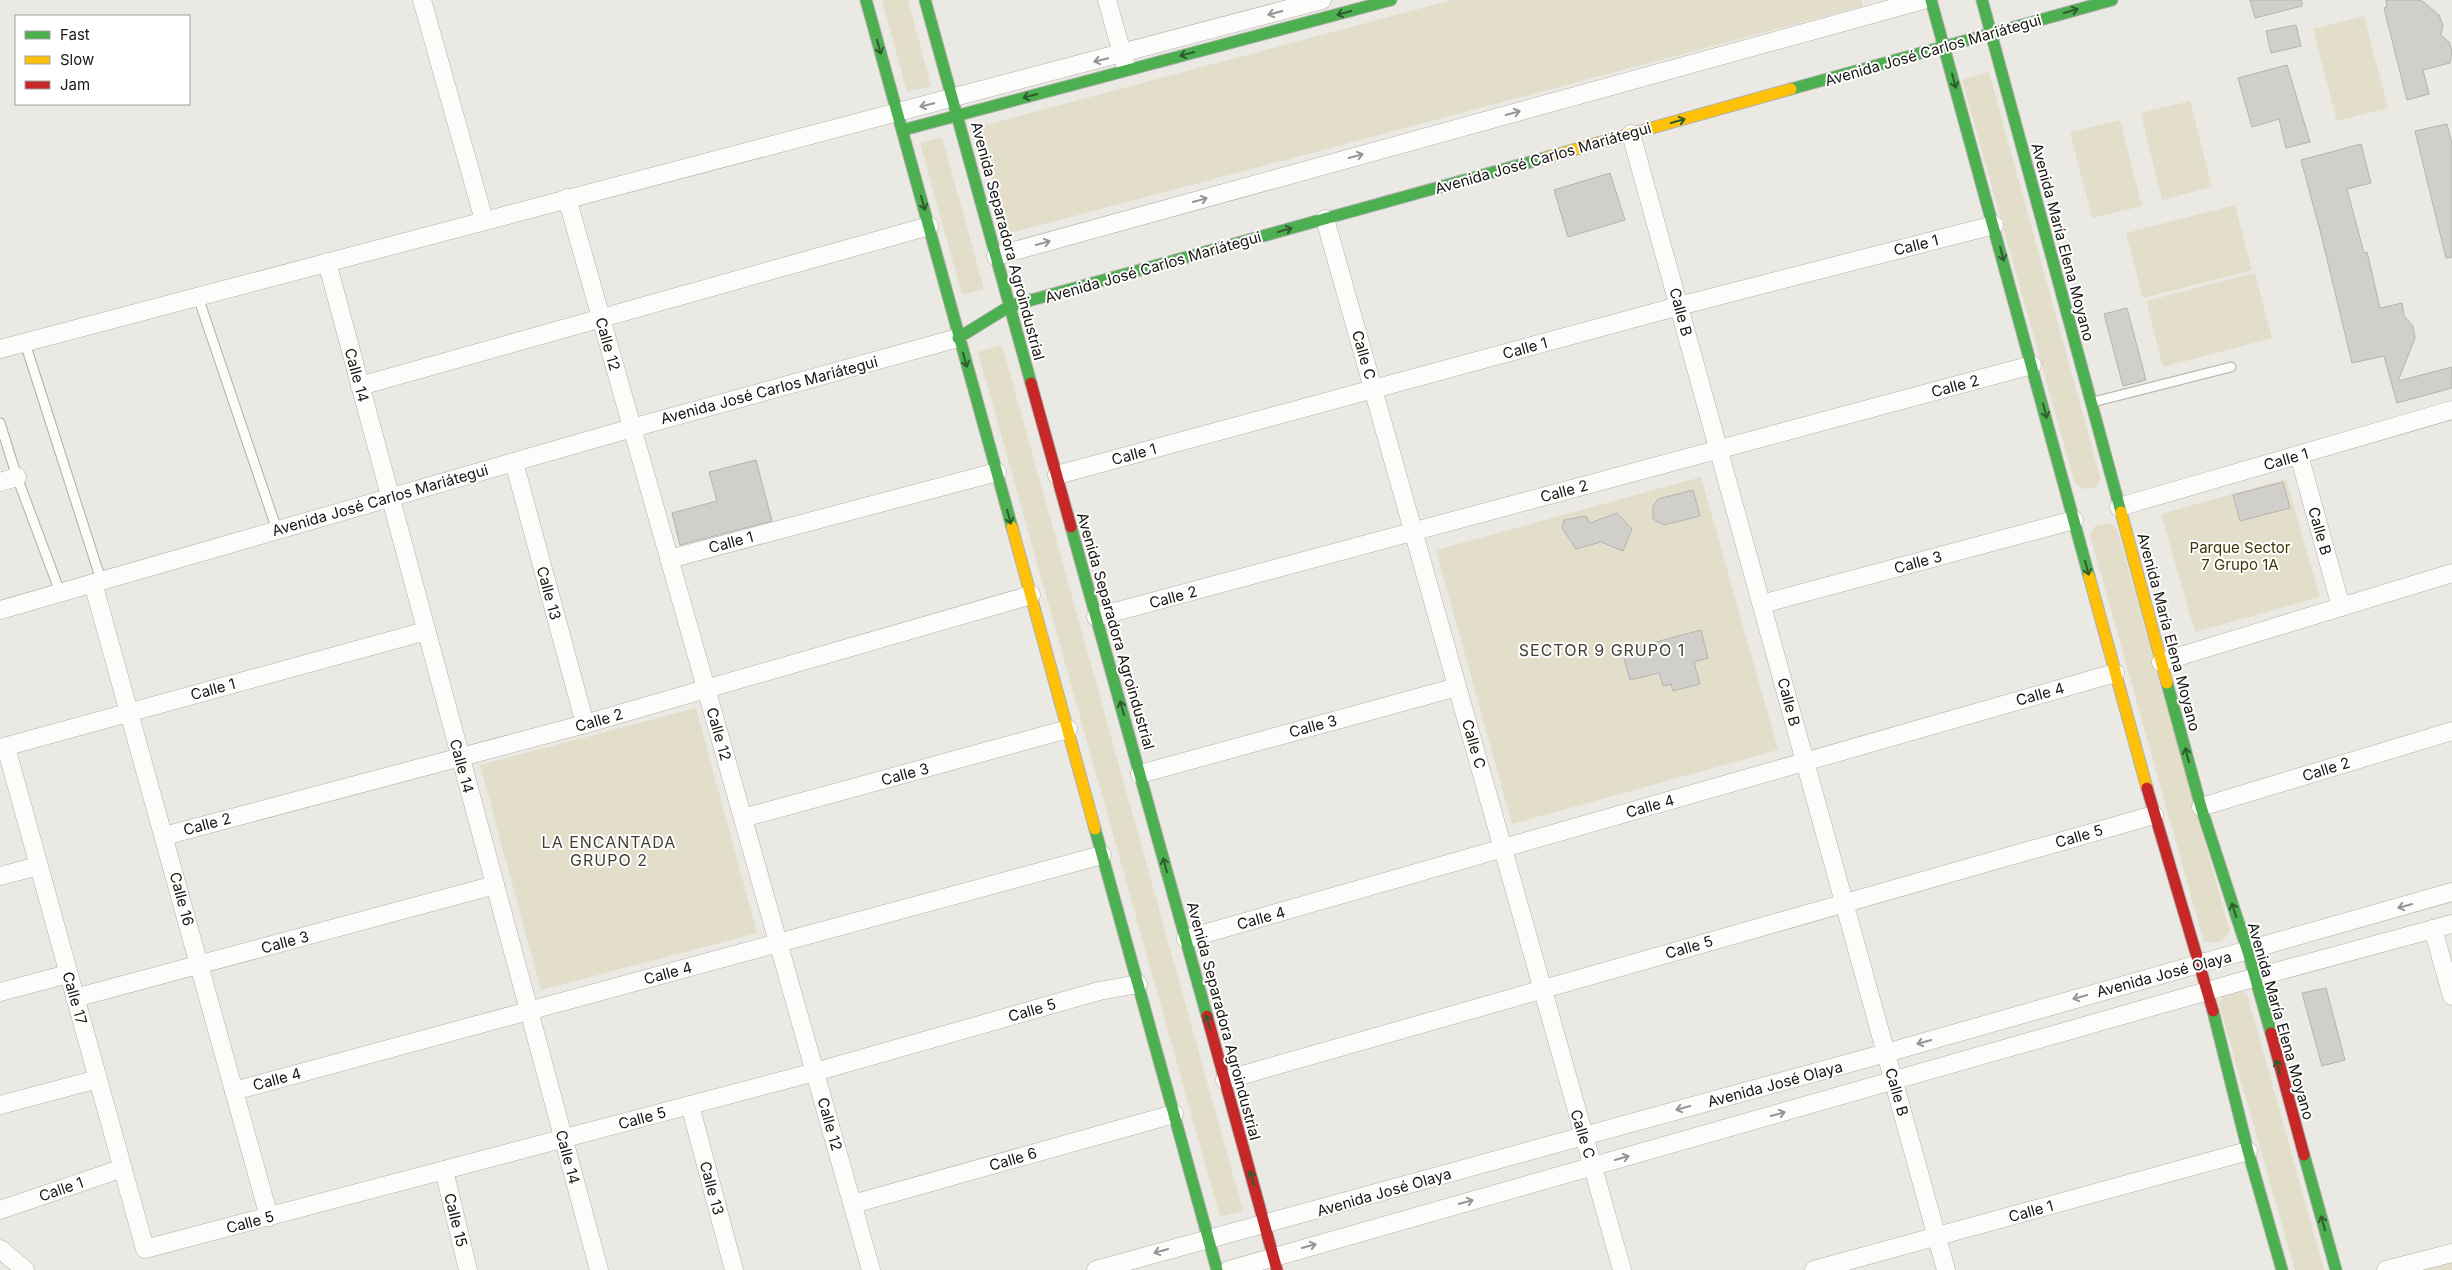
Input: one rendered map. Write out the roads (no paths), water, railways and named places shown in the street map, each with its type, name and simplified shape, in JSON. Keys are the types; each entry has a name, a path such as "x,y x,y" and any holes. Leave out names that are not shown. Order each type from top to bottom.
{"street":[{"path":"422,0 484,220"},
{"path":"866,0 1217,1270"},
{"name":"Avenida Separadora Agroindustrial","path":"925,0 1275,1263"},
{"path":"1107,0 1125,62"},
{"path":"903,130 958,116 1322,0"},
{"path":"0,349 566,198 952,98 1125,62 1391,0"},
{"path":"996,256 1922,0"},
{"path":"1931,0 2154,815 2208,992 2248,1151 2282,1270"},
{"name":"Avenida María Elena Moyano","path":"1982,0 2201,806 2248,952 2253,978 2336,1270"},
{"name":"Avenida José Carlos Mariátegui","path":"0,610 632,428 958,338 1010,306 2112,0"},
{"name":"Calle B","path":"1631,134 1946,1270"},
{"name":"Calle 12","path":"566,198 871,1270"},
{"name":"Calle C","path":"1325,219 1622,1270"},
{"name":"Calle 1","path":"1057,475 1679,306 1994,225"},
{"path":"360,386 929,226"},
{"name":"Calle 14","path":"327,262 599,1270"},
{"name":"Calle 2","path":"1096,617 2032,366"},
{"name":"Calle 1","path":"2119,507 2452,410"},
{"name":"Calle B","path":"2299,455 2341,607"},
{"name":"Calle 13","path":"514,462 585,724"},
{"name":"Calle 1","path":"669,559 997,472"},
{"path":"0,482 17,477"},
{"name":"Calle 3","path":"1762,604 2074,520"},
{"path":"2161,662 2452,573"},
{"name":"Calle 16","path":"97,582 130,712 268,1217"},
{"name":"Calle 2","path":"164,836 585,724 1030,595"},
{"name":"Calle 1","path":"3,748 426,631"},
{"name":"Calle 4","path":"1186,939 2115,673"},
{"name":"Calle 3","path":"1140,774 1457,687"},
{"name":"Calle 3","path":"743,818 1068,729"},
{"name":"Calle 2","path":"2201,806 2452,732"},
{"name":"Calle 17","path":"3,748 145,1249"},
{"name":"Calle 5","path":"1224,1080 2154,815"},
{"name":"Calle 4","path":"234,1091 1102,855"},
{"path":"0,876 38,866"},
{"name":"Calle 3","path":"75,998 495,886"},
{"name":"Avenida José Olaya","path":"1096,1270 1886,1053 2199,963 2248,952 2452,892"},
{"name":"Avenida José Olaya","path":"1229,1270 1275,1263 1592,1166 1894,1082 2253,978 2452,924"},
{"path":"2434,929 2452,996"},
{"path":"0,992 68,974"},
{"name":"Calle 5","path":"145,1249 815,1072 1099,991 1138,984"},
{"path":"0,1105 98,1079"},
{"name":"Calle 13","path":"690,1105 734,1270"},
{"name":"Calle 6","path":"852,1204 1174,1114"},
{"name":"Calle 1","path":"1814,1270 2248,1151"},
{"name":"Calle 1","path":"0,1210 122,1168"},
{"name":"Calle 15","path":"444,1170 468,1270"},
{"path":"0,1248 25,1270"},
{"path":"2386,1270 2452,1253"}],"lane":[{"path":"198,297 277,530"},
{"path":"25,343 97,582"},
{"path":"2091,402 2231,367"},
{"path":"0,423 17,477 60,592"}],"district":[{"name":"SECTOR 9 GRUPO 1","path":"1602,650"},
{"name":"LA ENCANTADA GRUPO 2","path":"609,851"}],"park label":[{"name":"Parque Sector 7 Grupo 1A","path":"2240,556"}]}
